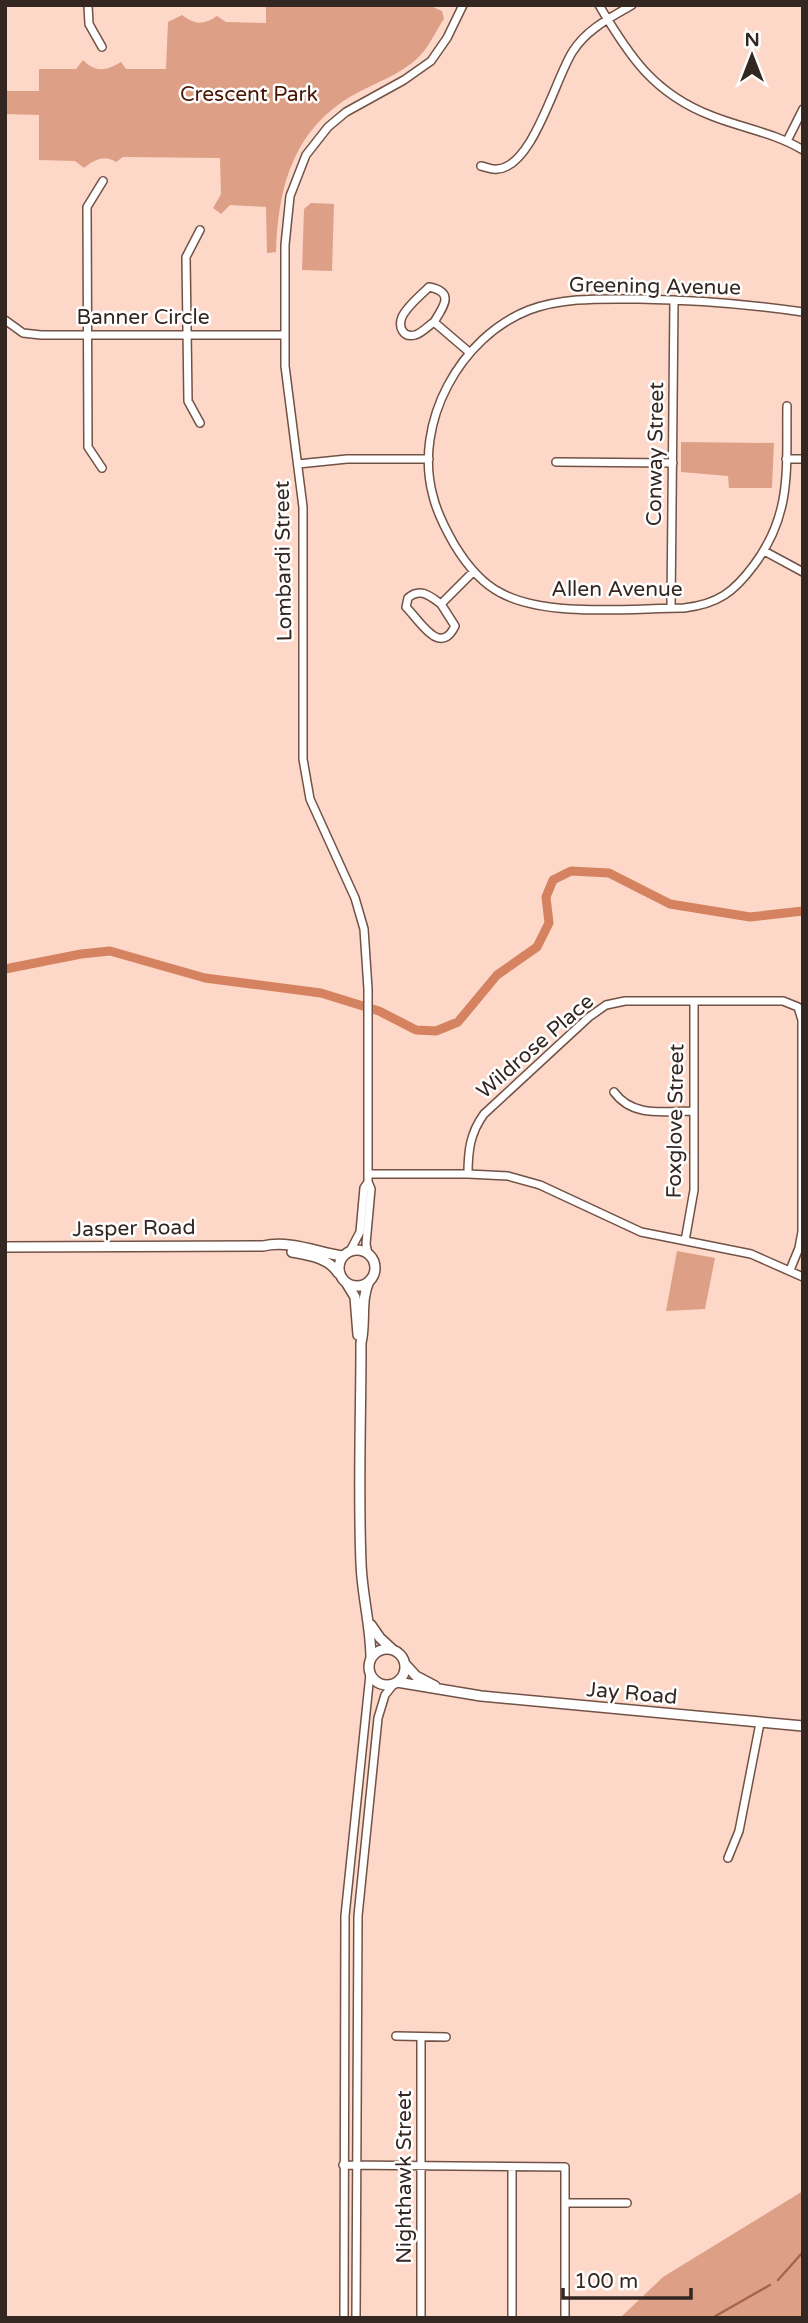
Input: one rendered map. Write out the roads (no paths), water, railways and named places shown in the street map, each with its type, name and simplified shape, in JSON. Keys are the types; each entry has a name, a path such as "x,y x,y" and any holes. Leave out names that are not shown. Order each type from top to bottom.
{"street":[{"path":"88,5 89,24 102,47"},
{"path":"599,5 624,47 641,69 676,97 712,117 787,141 803,150"},
{"path":"481,166 498,170 511,165 535,135 572,52 585,35 632,5"},
{"name":"Lombardi Street","path":"368,1254 366,1244 371,1189 368,1178 367,950 360,912 318,819 305,779 302,735 303,507 287,386 286,220 290,196 306,155 328,127 346,112 404,80 431,61 447,38 460,6"},
{"path":"787,141 803,109"},
{"path":"102,468 88,447 87,207 103,181"},
{"path":"200,230 186,257 188,401 200,423"},
{"path":"429,287 439,289 446,298 434,322 418,334 409,335 403,332 400,326 403,315 429,287"},
{"name":"Greening Avenue","path":"429,459 432,431 441,401 451,379 469,352 510,319 542,306 572,299 674,300 803,312"},
{"name":"Conway Street","path":"671,608 674,300"},
{"path":"434,322 469,352"},
{"name":"Banner Circle","path":"6,323 23,333 41,335 285,335"},
{"name":"Allen Avenue","path":"429,459 432,495 445,529 473,572 499,593 525,603 554,609 700,606 717,600 740,584 775,533 786,483 786,406"},
{"path":"298,464 347,459 429,459"},
{"path":"786,459 803,459"},
{"path":"556,462 673,463"},
{"path":"764,551 803,572"},
{"path":"441,604 473,572"},
{"path":"422,592 441,604 455,626 451,635 443,639 435,638 406,607 408,598 413,593 422,592"},
{"name":"Wildrose Place","path":"467,1174 468,1147 484,1114 589,1017 606,1005 625,1001 783,1001 798,1007 803,1020 802,1232 790,1270"},
{"name":"Foxglove Street","path":"685,1241 694,1190 694,1001"},
{"path":"614,1092 622,1102 633,1109 694,1111"},
{"path":"368,1178 467,1174 508,1176 540,1185 641,1232 751,1254 803,1277"},
{"name":"Lombardi Street","path":"346,1253 360,1232 364,1188 368,1178"},
{"name":"Jasper Road","path":"263,1246 288,1245 346,1253"},
{"name":"Jasper Road","path":"5,1247 263,1246 323,1259 335,1268 343,1279"},
{"path":"344,2318 345,1916 371,1658 371,1634 362,1592 360,1534 361,1343 363,1302 375,1267 368,1254 359,1250 346,1253 338,1265 343,1279 355,1297 357,1334 361,1343"},
{"path":"343,1279 356,1286 369,1281"},
{"path":"356,2318 358,1916 378,1718 385,1695 404,1675 406,1665 402,1656 380,1638 369,1620"},
{"path":"371,1658 378,1651 393,1650"},
{"name":"Jay Road","path":"406,1665 422,1680 457,1693"},
{"path":"370,1674 377,1682 395,1684"},
{"name":"Jay Road","path":"395,1684 457,1693 803,1727"},
{"path":"728,1858 739,1831 760,1723"},
{"path":"344,2011 357,2011"},
{"path":"396,2036 446,2037"},
{"name":"Nighthawk Street","path":"421,2037 421,2318"},
{"path":"343,2165 565,2167 565,2318"},
{"path":"512,2166 512,2318"},
{"path":"565,2203 626,2203"}],"waterway":[{"path":"5,969 110,951 205,978 321,993 379,1011 416,1030 436,1031 458,1022 497,975 537,947 549,923 546,897 553,880 571,871 609,873 670,904 750,917 803,911"},
{"path":"778,2280 803,2252"},
{"path":"712,2318 770,2285"}],"park label":[{"name":"Crescent Park","path":"249,94"}]}
